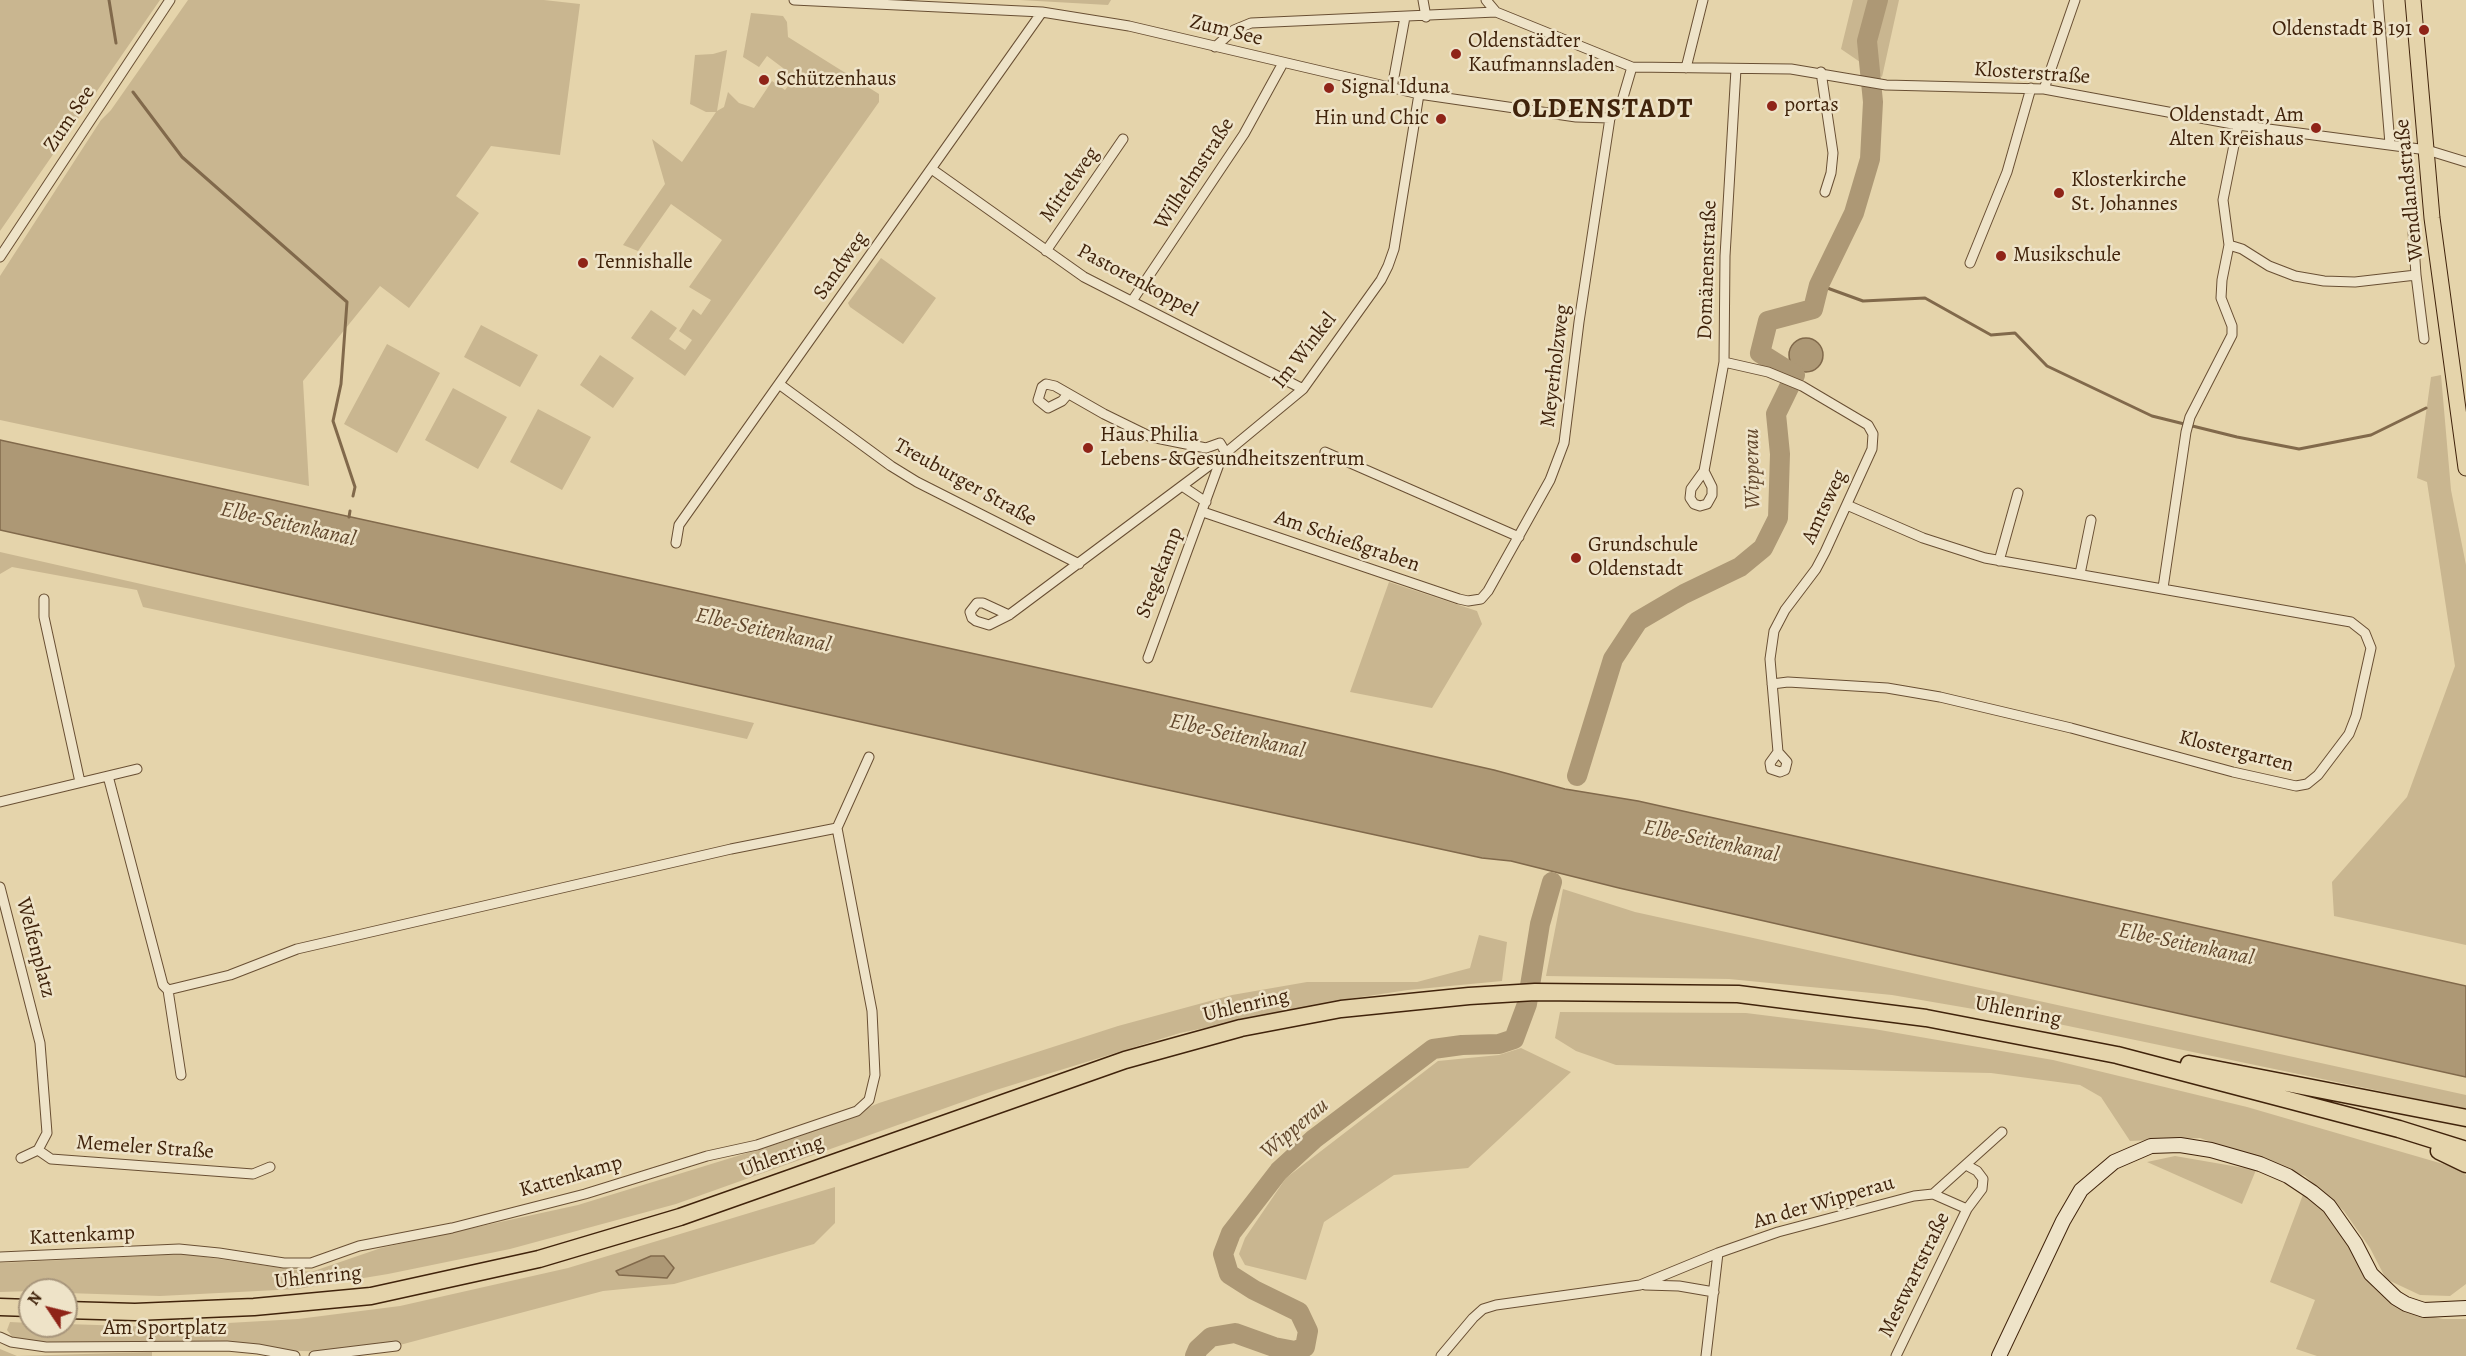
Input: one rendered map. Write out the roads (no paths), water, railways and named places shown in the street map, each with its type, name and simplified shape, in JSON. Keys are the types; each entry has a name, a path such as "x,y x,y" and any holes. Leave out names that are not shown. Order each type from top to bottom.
{"highway":[{"name":"Uhlenring","path":"78,1310 135,1312 254,1307 371,1296 539,1258 680,1217 1125,1060 1241,1028 1341,1009 1503,994 1738,994 1926,1018 2117,1054 2466,1150"},
{"path":"2117,1054 2216,1068 2466,1118"},
{"path":"2399,1130 2417,1143 2466,1164"}],"main road":[{"name":"Wendlandstraße","path":"2413,0 2452,376 2466,468"}],"street":[{"name":"Zum See","path":"0,257 170,0"},
{"name":"Zum See","path":"794,0 1042,12 1129,26 1419,94 1576,117 1610,118"},
{"path":"1423,0 1426,17"},
{"path":"1486,0 1496,12"},
{"path":"1686,68 1704,0"},
{"path":"2044,89 2074,0"},
{"path":"2378,0 2390,144"},
{"name":"Sandweg","path":"676,543 679,525 933,170 1042,12"},
{"path":"1215,47 1234,30 1251,23 1426,17 1496,12 1632,67 1622,101 1610,118"},
{"path":"1392,88 1405,17"},
{"name":"Wilhelmstraße","path":"1132,301 1244,134 1283,63"},
{"name":"Klosterstraße","path":"1632,67 1791,69 1821,72 1886,85 2044,89 2238,125 2427,150 2466,162"},
{"name":"Domänenstraße","path":"1704,471 1724,362 1725,256 1736,69"},
{"path":"1821,72 1833,153 1831,173 1825,192"},
{"path":"1970,264 2007,172 2031,88"},
{"name":"Im Winkel","path":"1009,615 1224,454 1303,389 1381,280 1388,266 1394,249 1419,94"},
{"name":"Meyerholzweg","path":"1481,600 1550,480 1564,443 1579,322 1610,118"},
{"path":"2163,588 2190,417 2232,335 2232,326 2221,298 2229,244 2223,200 2238,125"},
{"name":"Mittelweg","path":"1046,251 1123,139"},
{"name":"Pastorenkoppel","path":"933,170 1084,277 1303,389"},
{"path":"2413,231 2424,339"},
{"path":"2229,244 2286,273 2324,281 2355,282 2416,275"},
{"name":"Amtsweg","path":"1724,362 1768,372 1802,386 1868,425 1873,434 1872,449 1816,568 1785,609 1774,630 1770,659 1778,752"},
{"name":"Treuburger Straße","path":"779,384 891,466 917,482 1079,564"},
{"path":"1068,394 1151,437 1206,448 1220,443 1224,454"},
{"path":"1324,452 1519,537"},
{"name":"Stegekamp","path":"1148,658 1224,454"},
{"path":"1182,486 1205,507"},
{"path":"1999,561 2018,493"},
{"name":"Klostergarten","path":"1772,684 1788,682 1887,688 1940,697 2072,728 2233,772 2296,786 2307,784 2335,755 2353,725 2371,648 2365,633 2351,622 1999,561 1923,538 1846,505"},
{"name":"Am Schießgraben","path":"1205,507 1467,601 1481,600"},
{"path":"2080,574 2091,520"},
{"path":"44,599 44,617 80,782"},
{"path":"168,990 230,975 297,949 731,849 837,828 869,757"},
{"path":"0,802 137,769"},
{"path":"108,776 163,985 168,990 182,1075"},
{"name":"Kattenkamp","path":"0,1257 179,1249 284,1263 311,1263 359,1246 452,1228 585,1194 707,1156 757,1145 857,1111 870,1100 875,1076 872,1011 837,828"},
{"name":"Welfenplatz","path":"0,888 42,1058 47,1133 38,1150"},
{"path":"1933,1194 2002,1132"},
{"path":"2000,1356 2063,1221 2081,1191 2096,1175 2114,1162 2151,1146 2180,1145 2211,1150 2260,1164 2288,1176 2329,1206 2355,1243 2372,1274 2386,1291 2416,1308 2432,1311 2466,1308"},
{"path":"21,1158 38,1150"},
{"name":"Memeler Straße","path":"38,1150 51,1159 253,1174 270,1167"},
{"name":"Mestwartstraße","path":"1896,1356 1967,1209 1982,1189 1983,1179 1977,1171 1966,1165"},
{"name":"Mestwartstraße","path":"1933,1194 1967,1209"},
{"name":"An der Wipperau","path":"1640,1285 1718,1253 1778,1232 1914,1196 1933,1194"},
{"path":"1706,1356 1718,1253"},
{"name":"An der Wipperau","path":"1441,1356 1473,1318 1484,1309 1496,1305 1640,1285 1678,1286 1714,1292"},
{"path":"2449,1309 2466,1301"},
{"name":"Am Sportplatz","path":"0,1337 11,1342 46,1347 227,1346 295,1356"},
{"path":"314,1356 396,1346"}],"water":[{"path":"1806,338 1818,343 1823,355 1818,367 1806,372 1794,367 1789,355 1794,343"},
{"name":"Elbe-Seitenkanal","path":"0,440 1144,691 1494,770 1565,789 1638,801 2466,986 2466,1077 1914,955 1511,861 1482,858 1117,779 0,530"},
{"path":"651,1256 664,1256 674,1268 667,1278 619,1275 616,1271"}],"waterway":[{"path":"109,0 116,43"},
{"name":"Wipperau","path":"1577,776 1613,659 1638,621 1684,594 1740,567 1763,548 1778,518 1780,454 1776,414 1795,375 1760,353 1768,321 1813,309 1819,285 1854,213 1870,159 1873,102 1867,41 1878,0"},
{"path":"133,92 182,157 347,302 341,384 333,421 355,487 353,496"},
{"path":"1819,285 1863,301 1925,298 1991,335 2015,333 2047,366 2152,416 2237,437 2299,449 2371,435 2426,408"},
{"name":"Elbe-Seitenkanal","path":"349,517 350,511"},
{"name":"Wipperau","path":"1195,1356 1198,1349 1211,1337 1235,1333 1274,1347 1295,1351 1305,1347 1308,1331 1299,1312 1254,1290 1229,1274 1223,1254 1231,1233 1279,1171 1314,1139 1433,1049 1499,1044 1514,1039 1527,1004 1540,924 1552,882"}],"place":[{"name":"Oldenstadt B 191","path":"2424,30"},
{"name":"Oldenstädter Kaufmannsladen","path":"1456,54"},
{"name":"Schützenhaus","path":"764,80"},
{"name":"Signal Iduna","path":"1329,88"},
{"name":"portas","path":"1772,106"},
{"name":"Hin und Chic","path":"1441,119"},
{"name":"Oldenstadt, Am Alten Kreishaus","path":"2316,128"},
{"name":"Klosterkirche St. Johannes","path":"2059,193"},
{"name":"Musikschule","path":"2001,256"},
{"name":"Tennishalle","path":"583,263"},
{"name":"Haus Philia Lebens-&Gesundheitszentrum","path":"1088,448"},
{"name":"Grundschule Oldenstadt","path":"1576,558"}],"district":[{"name":"OLDENSTADT","path":"1603,110"}]}
